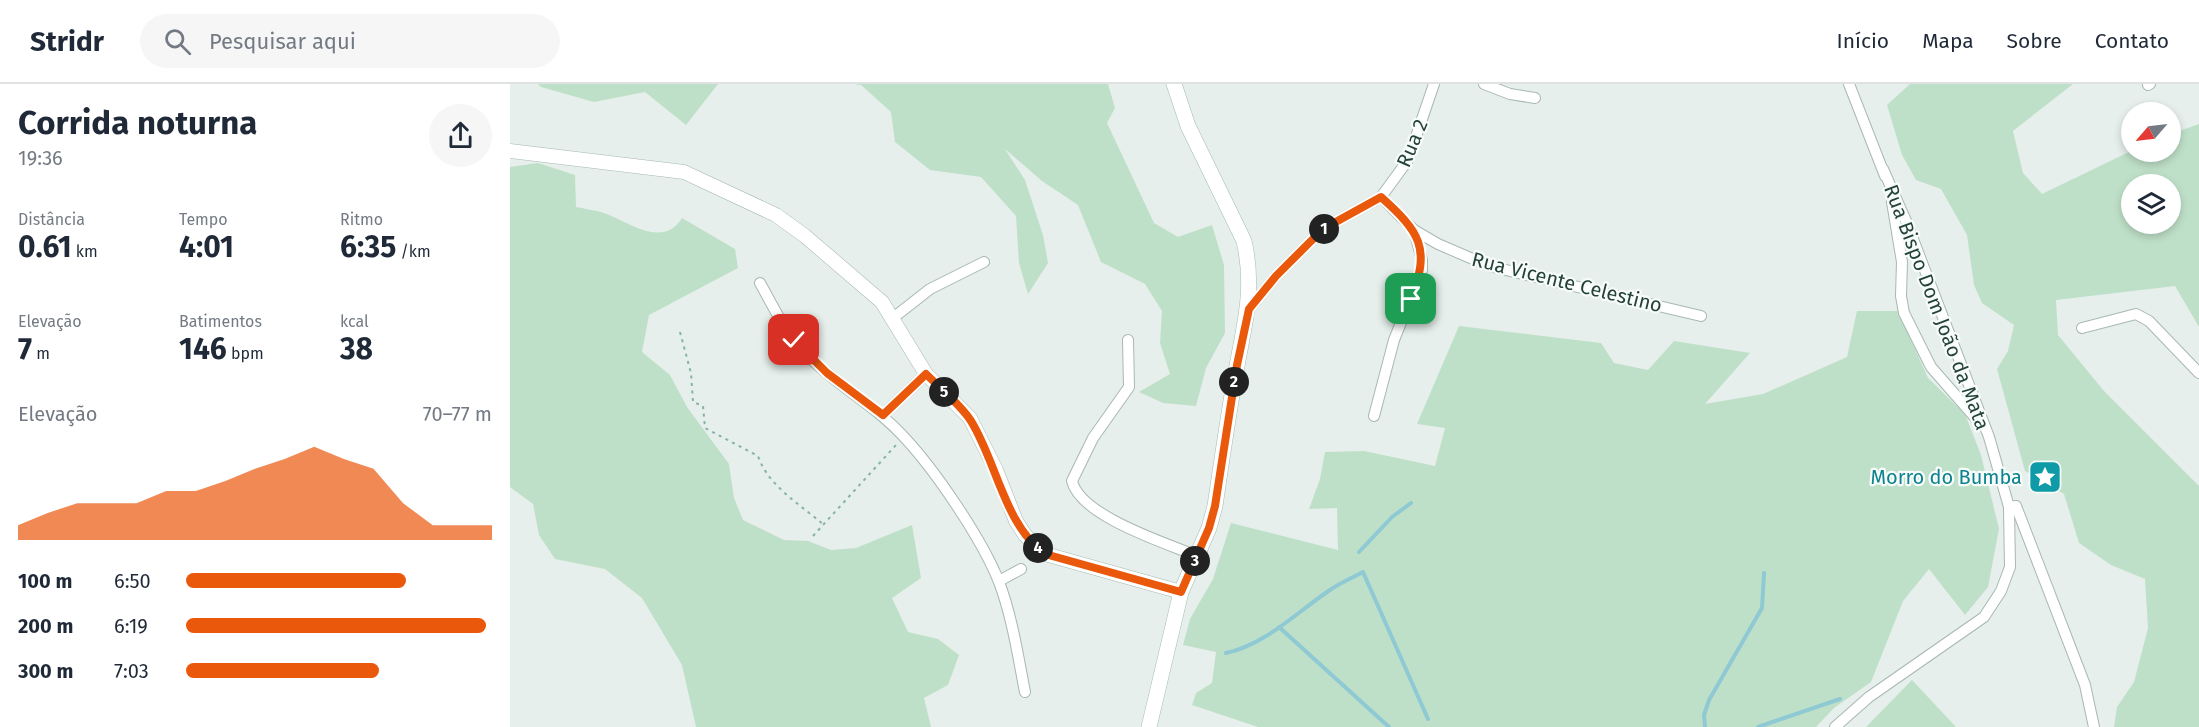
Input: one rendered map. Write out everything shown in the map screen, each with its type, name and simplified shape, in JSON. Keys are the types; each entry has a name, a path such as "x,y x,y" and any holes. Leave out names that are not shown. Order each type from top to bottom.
{"main road":[{"path":"1149,727 1181,592 1215,506 1237,365 1249,309 1248,258 1244,241 1188,126 1174,84"}],"street":[{"name":"Rua 2","path":"1381,197 1408,160 1434,84"},
{"path":"1484,84 1510,94 1535,99"},
{"name":"Rua Bispo Dom João da Mata","path":"1849,84 1906,221 1989,437"},
{"path":"510,151 684,172 776,215 872,292 892,318 926,374 970,418 996,470 1016,521 1034,546 1045,554 1181,592"},
{"name":"Rua Bispo Dom João da Mata","path":"1883,169 1896,216 1902,262 1901,296 1908,322 1931,367 1972,412 1989,437"},
{"path":"1249,309 1276,276 1323,229 1381,197"},
{"name":"Rua Vicente Celestino","path":"1381,197 1413,230 1438,244 1489,266 1701,316"},
{"path":"1374,416 1394,340 1422,270 1422,260 1413,230"},
{"path":"892,318 930,289 984,262"},
{"path":"760,283 794,340 805,353 883,415 904,436 938,480 999,582 1014,639 1024,692"},
{"path":"2082,328 2136,314 2150,321 2199,373"},
{"path":"1128,340 1129,387 1093,438 1072,481 1074,489 1084,500 1108,516 1197,555"},
{"path":"883,415 926,374"},
{"path":"1835,727 1869,697 1984,617 2001,591 2010,567 2009,507 1989,437"},
{"path":"2009,507 2016,506 2085,685 2094,727"},
{"path":"999,582 1021,569"}],"path":[{"path":"680,332 691,373 693,402 703,406 705,428 758,456 762,469 782,490 824,525"},
{"path":"813,536 904,436"}],"green space":[{"path":"538,84 718,84 686,125 645,92 594,102 541,87"},
{"path":"854,84 1108,84 1115,108 1107,123 1154,223 1178,237 1212,225 1224,265 1225,333 1206,368 1196,406 1163,403 1139,392 1170,374 1160,343 1162,311 1145,284 1101,262 1078,205 1042,181 1005,149 1025,180 1043,235 1048,263 1028,294 1019,263 1016,216 981,177 930,170 895,142 891,112 861,85"},
{"path":"1910,84 2073,84 2013,131 2023,173 2042,194 2121,156 2121,162 2181,162 2181,130 2199,124 2199,327 2175,286 2056,300 2058,335 2104,391 2199,486 2199,727 2114,727 2117,707 2134,682 2148,628 2145,579 2111,565 2079,543 2064,494 2025,471 1997,369 2008,351 2014,325 1982,303 1974,285 1967,235 1941,189 1916,180 1902,155 1887,105"},
{"path":"538,163 575,175 576,207 604,213 635,227 656,232 665,232 674,227 682,218 735,249 738,268 649,315 642,352 670,375 687,407 729,464 734,498 743,520 784,540 808,541 831,550 856,548 912,525 921,578 892,598 908,632 938,639 959,655 948,685 924,698 931,727 696,727 682,665 642,598 605,569 555,559 539,535 533,504 510,487 510,167"},
{"path":"1857,311 1898,311 1928,378 1965,414 1981,455 1999,529 1988,587 1965,615 1929,569 1903,601 1871,682 1834,708 1816,727 1258,727 1192,705 1196,693 1212,683 1216,652 1183,645 1190,619 1213,579 1231,523 1338,550 1337,508 1309,509 1320,479 1325,452 1364,451 1435,466 1445,428 1417,424 1459,326 1601,343 1614,363 1648,370 1674,341 1750,353 1705,404 1763,394 1847,357"},
{"path":"1912,680 1956,727 1866,727"}],"waterway":[{"path":"1359,552 1392,517 1411,503"},
{"path":"1226,653 1254,643 1330,590 1363,572 1428,719"},
{"path":"1705,727 1704,715 1709,700 1762,608 1764,573"},
{"path":"1279,627 1389,727"},
{"path":"1758,727 1840,699"}],"place":[{"name":"Morro do Bumba","path":"2045,477"}],"route":[{"path":"794,340 827,373 883,415 926,374 970,418 996,470 1016,521 1034,546 1045,554 1181,592 1209,528 1215,506 1237,365 1249,309 1276,276 1323,229 1381,197 1413,230 1422,260 1422,270 1411,299"}]}
